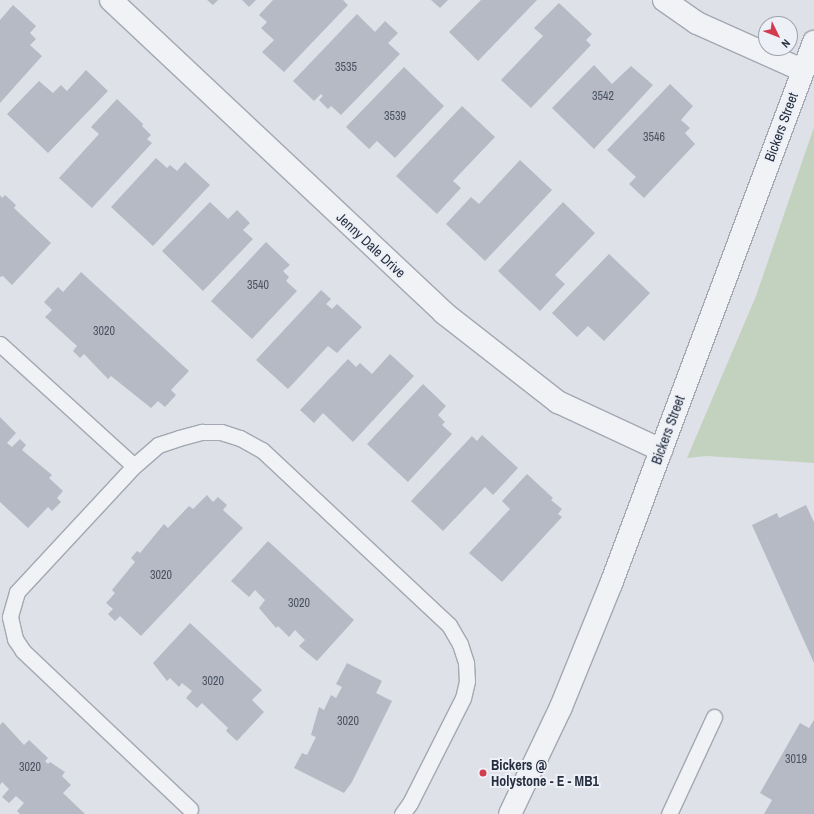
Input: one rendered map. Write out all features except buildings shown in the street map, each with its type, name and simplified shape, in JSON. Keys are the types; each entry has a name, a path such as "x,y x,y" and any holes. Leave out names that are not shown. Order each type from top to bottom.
{"street":[{"name":"Jenny Dale Drive","path":"111,0 444,313 558,402 661,450"},
{"path":"664,0 698,23 802,70"},
{"name":"Bickers Street","path":"510,814 564,699 661,450 802,70 814,42"}],"lane":[{"path":"0,344 134,466"},
{"path":"191,812 23,651 11,628 12,604 17,592 134,466 158,446 178,438 202,432 221,432 240,438 262,450 449,625 460,644 466,663 467,681 463,698 410,803 402,814"},
{"path":"669,814 714,717"}],"green space":[{"path":"814,127 814,463 707,456 687,458 756,296"}],"place":[{"name":"Bickers @ Holystone - E - MB1","path":"483,773"}]}
